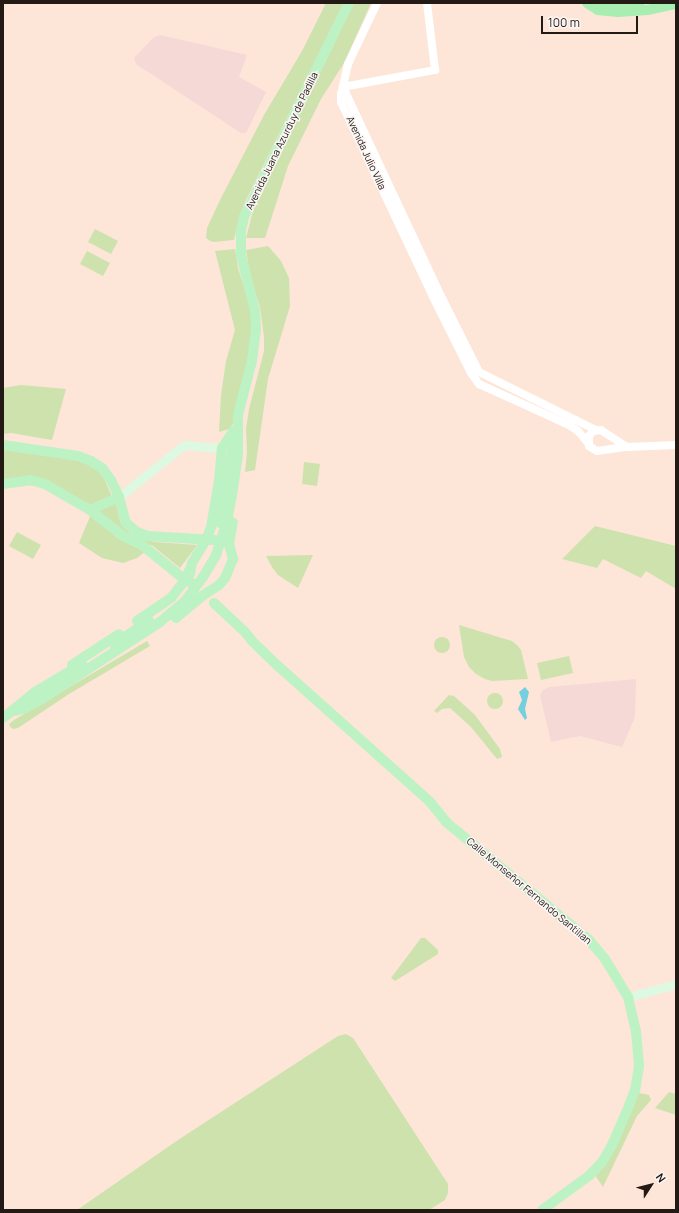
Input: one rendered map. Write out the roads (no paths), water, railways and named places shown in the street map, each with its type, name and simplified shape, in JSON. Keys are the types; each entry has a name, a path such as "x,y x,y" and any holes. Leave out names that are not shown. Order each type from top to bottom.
{"highway":[{"path":"587,3 598,10 618,12 647,10 676,4"},
{"path":"602,3 613,5 640,3"}],"main road":[{"name":"Avenida Juana Azurduy de Padilla","path":"237,425 241,402 252,362 256,329 255,311 241,255 241,231 244,217 349,3"},
{"path":"39,696 54,694 139,643 182,614 195,587 190,569 194,559 206,540 214,513 222,448 237,425"},
{"path":"3,718 166,617 185,601 203,577 216,555 222,538 231,502 237,425"},
{"path":"39,696 68,667 166,602 195,587 213,590 219,585 233,560 229,544 238,496 243,454 237,425"},
{"path":"3,445 78,456 91,461 102,468 119,497 126,523 137,532 160,537 206,540 229,544"},
{"path":"90,510 119,497 184,445 222,448"},
{"path":"3,484 36,480 90,510 123,536 142,545 154,548 177,568"},
{"name":"Calle Monseñor Fernando Santillan","path":"142,545 195,587 223,618 252,641"},
{"name":"Calle Monseñor Fernando Santillan","path":"214,603 245,632 252,641 386,764 430,802 446,822 589,940 605,959 628,997 636,1031 639,1066 635,1090 629,1106 612,1145 602,1162 590,1175 542,1210"},
{"path":"628,997 676,984"}],"street":[{"path":"377,3 348,64 343,87 435,70 427,3"},
{"name":"Avenida Julio Villa","path":"343,87 475,372 479,384 569,425 578,431 588,443"},
{"path":"475,372 596,430 601,430 627,447"},
{"path":"596,430 589,436 588,443 594,450 676,445"},
{"path":"603,450 608,445 608,435"}],"water":[{"path":"525,687 529,692 525,709 527,718 525,720 518,709 522,700 519,692"}]}
